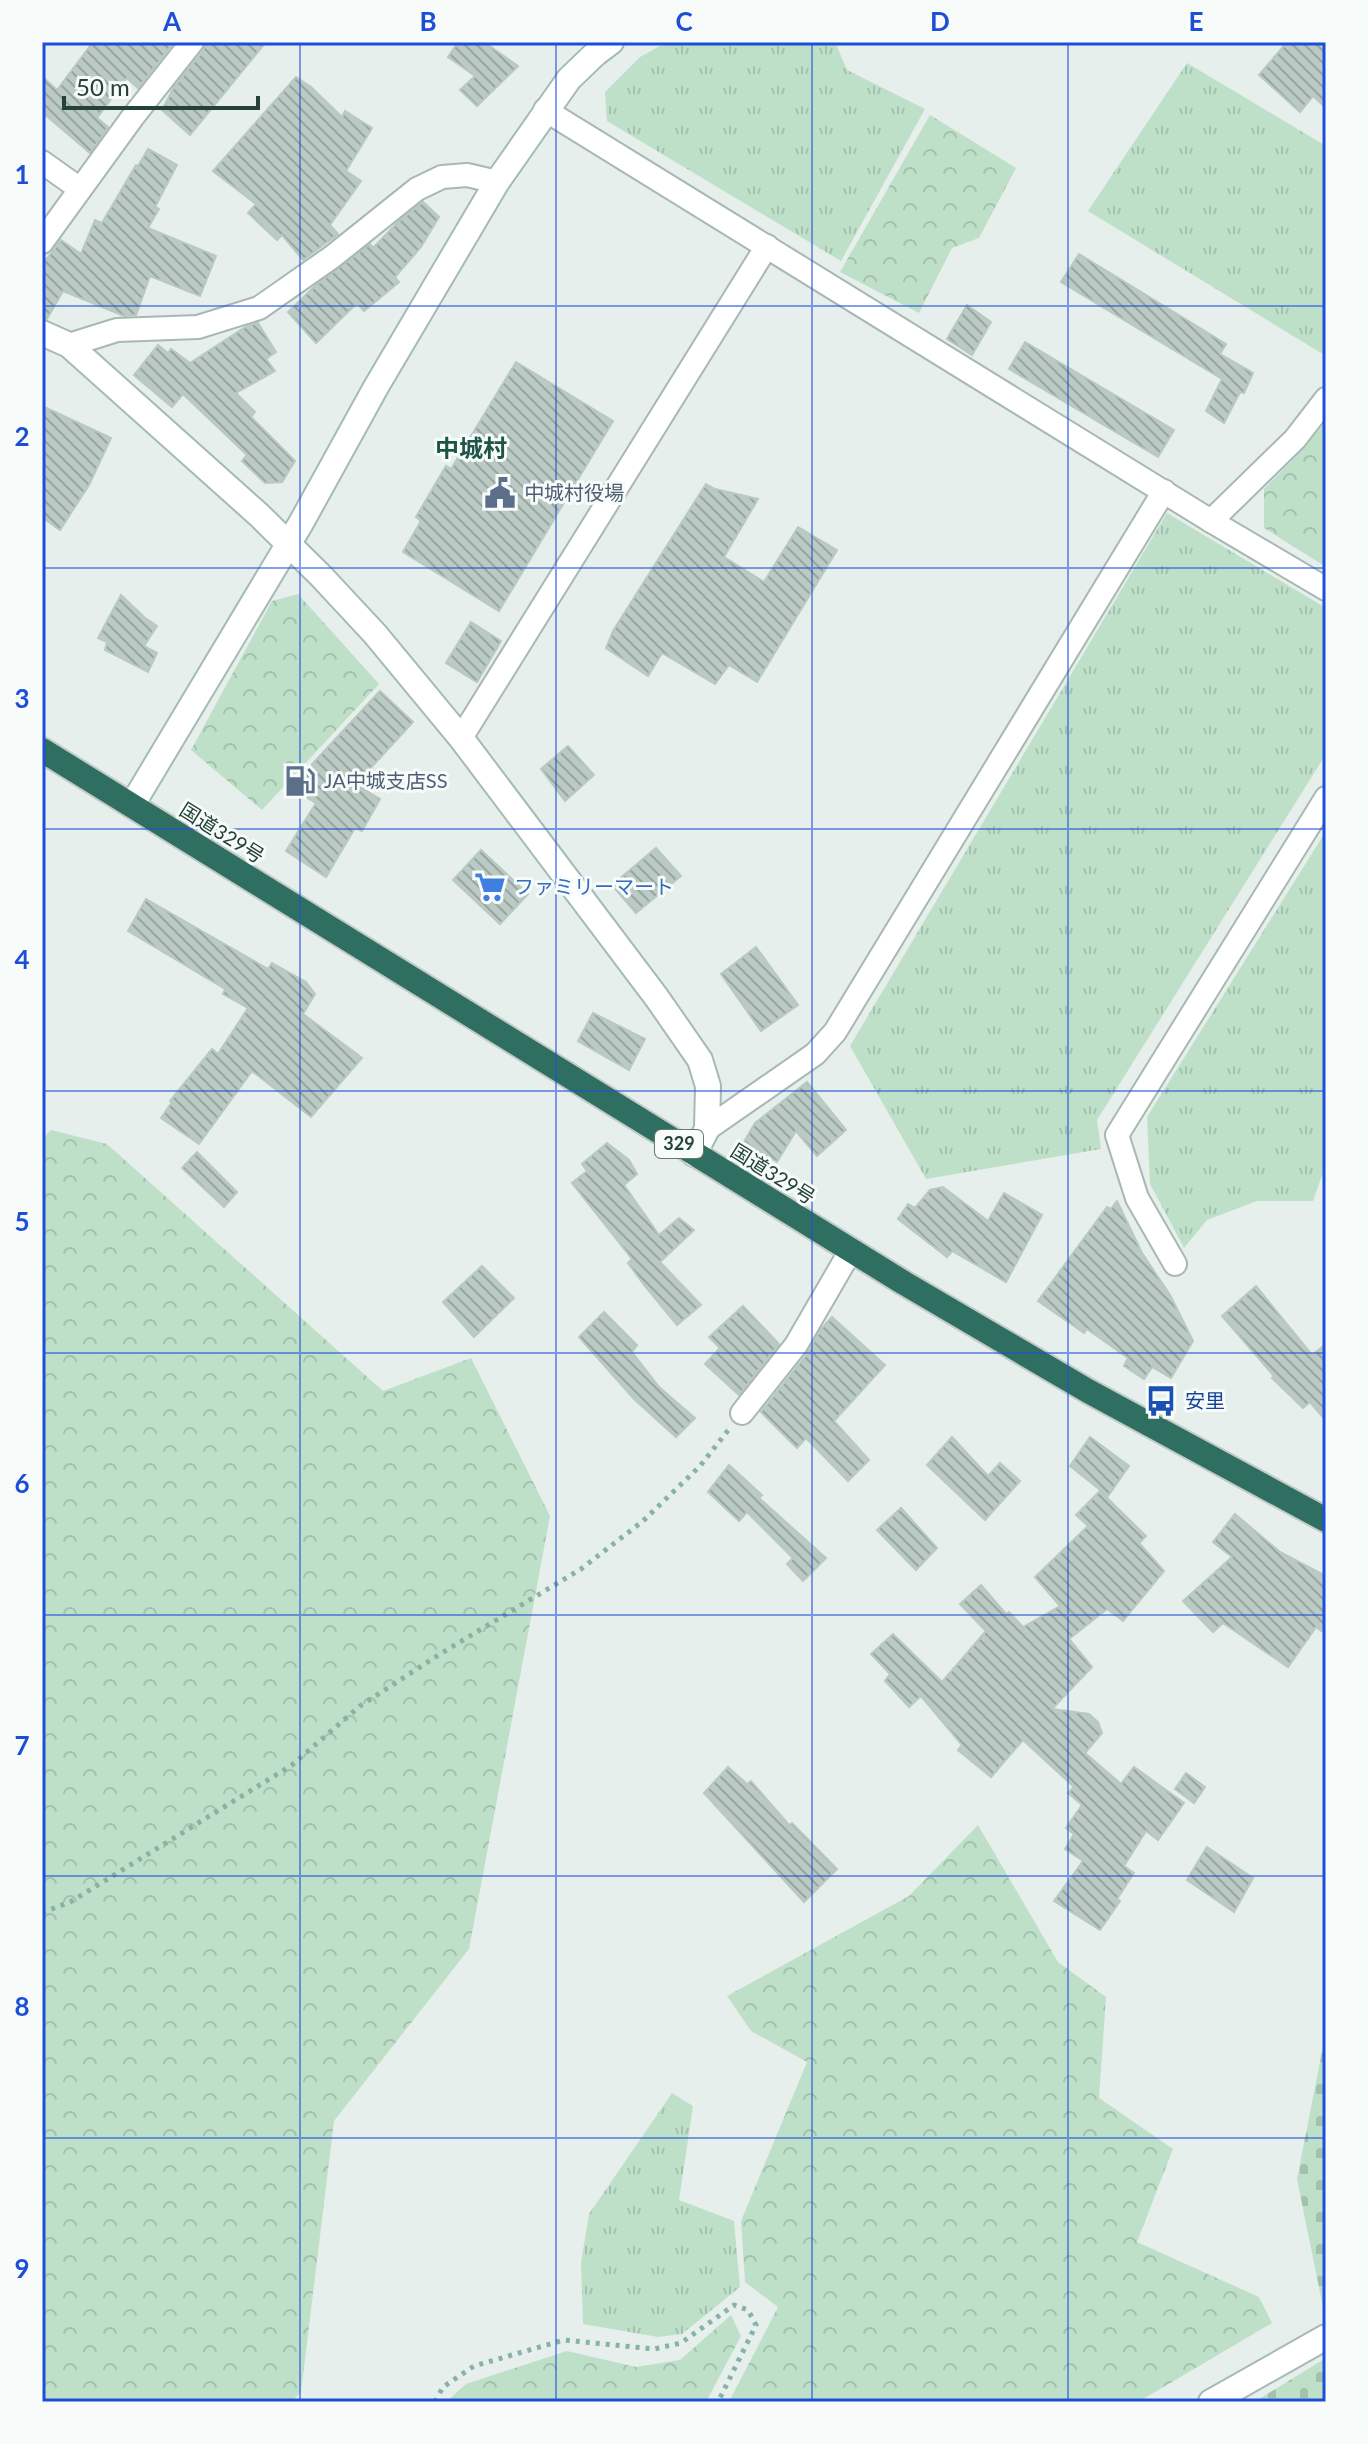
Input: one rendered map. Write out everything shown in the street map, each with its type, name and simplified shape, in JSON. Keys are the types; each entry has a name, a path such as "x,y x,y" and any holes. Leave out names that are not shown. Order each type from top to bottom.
{"highway":[{"name":"国道329号","path":"42,750 851,1250 1088,1391 1324,1515"}],"street":[{"path":"42,242 192,42"},
{"path":"132,805 497,182 569,79 611,42"},
{"path":"545,110 1326,589"},
{"path":"42,162 80,189"},
{"path":"69,345 117,330 198,327 259,308 332,257 417,189 442,177 467,175 497,182"},
{"path":"461,738 767,246"},
{"path":"42,333 69,345 259,515 375,634 461,738 657,998 700,1060 708,1086 707,1129 694,1154"},
{"path":"1211,521 1295,439 1326,399"},
{"path":"707,1129 815,1054 835,1032 1164,491"},
{"path":"1175,1264 1137,1198 1117,1135 1326,798"},
{"path":"742,1413 796,1345 851,1250"},
{"path":"1211,2402 1326,2337"}],"path":[{"path":"42,1913 72,1901 292,1765 360,1706 581,1569 643,1521 700,1466 742,1413"},
{"path":"435,2402 443,2387 474,2366 564,2340 654,2349 681,2343 734,2305 748,2310 756,2325 718,2402"}],"green space":[{"path":"667,42 835,42 847,70 925,109 841,261 607,121 605,92 640,57"},
{"path":"1187,63 1326,146 1326,356 1088,211"},
{"path":"930,115 1016,168 979,238 952,248 919,313 840,272"},
{"path":"1326,421 1326,567 1264,528 1264,489"},
{"path":"1167,513 1326,608 1326,754 1097,1120 1101,1149 926,1179 850,1046"},
{"path":"298,594 379,684 262,810 191,750 272,601"},
{"path":"1326,831 1326,1164 1313,1201 1257,1201 1207,1220 1184,1248 1150,1184 1147,1117"},
{"path":"51,1130 107,1144 383,1391 471,1358 550,1516 469,1949 334,2121 301,2392 291,2402 42,2402 42,1139"},
{"path":"978,1825 1058,1962 1106,1997 1099,2098 1173,2149 1137,2242 1259,2297 1272,2323 1138,2402 729,2402 778,2307 745,2282 741,2221 807,2062 751,2031 727,1996 909,1896"},
{"path":"1326,2031 1326,2311 1324,2312 1297,2179"},
{"path":"672,2093 693,2106 679,2200 734,2221 740,2287 682,2334 658,2337 583,2324 581,2263 589,2214"},
{"path":"731,2315 741,2336 706,2402 446,2402 466,2384 567,2351 636,2367 680,2360"},
{"path":"1326,2358 1326,2402 1254,2402"}],"building":[{"path":"93,42 174,42 138,88 127,78 97,118 108,127 90,153 42,112 42,76 57,90"},
{"path":"206,42 266,42 190,135 162,110 174,87 203,51"},
{"path":"458,42 484,42 518,66 477,106 460,90 475,76 448,57"},
{"path":"1287,42 1326,42 1326,108 1313,96 1300,112 1259,75"},
{"path":"296,77 342,117 345,111 372,128 346,171 361,181 330,225 338,234 303,260 282,235 277,240 248,213 256,204 213,171"},
{"path":"148,149 177,165 155,207 159,209 148,228 216,256 200,296 150,276 136,315 124,316 63,291 47,319 42,318 42,265 61,240 81,254 95,220 102,223"},
{"path":"423,202 439,217 421,247 395,277 399,282 364,311 357,303 316,343 288,312 316,285 370,244 373,248"},
{"path":"1079,254 1226,344 1220,354 1253,373 1224,423 1206,411 1222,379 1061,282"},
{"path":"967,305 991,322 972,355 947,339"},
{"path":"258,323 276,352 266,359 275,371 236,393 255,412 251,417 295,461 282,482 265,483 242,461 247,455 183,394 172,407 134,375 158,345 168,353 171,349 190,363 247,326"},
{"path":"1025,342 1174,430 1158,457 1009,369"},
{"name":"中城村役場","path":"516,362 613,421 499,611 403,552 421,521 416,517 446,466 451,469"},
{"path":"42,406 111,438 89,485 60,530 42,517"},
{"path":"706,484 758,499 724,557 764,582 798,527 837,550 757,682 729,665 715,684 662,653 648,676 606,648 613,631"},
{"path":"121,595 157,626 144,646 157,653 148,672 105,650 107,642 98,638"},
{"path":"471,622 501,641 477,682 446,663"},
{"path":"380,691 413,722 356,784 380,799 362,831 355,828 326,877 286,851 316,803 290,788"},
{"path":"568,746 594,775 565,801 541,769"},
{"path":"656,848 681,876 636,913 612,885"},
{"name":"ファミリーマート","path":"481,850 528,894 500,924 453,880"},
{"path":"146,899 268,969 272,963 306,982 315,994 303,1014 362,1058 311,1117 252,1071 199,1144 161,1118 170,1101 212,1049 218,1054 248,1008 223,994 225,989 128,931"},
{"path":"756,947 798,1005 761,1031 721,974"},
{"path":"593,1013 645,1039 629,1070 578,1041"},
{"path":"807,1082 846,1130 817,1156 796,1131 777,1162 744,1142 755,1123"},
{"path":"607,1143 629,1160 637,1174 624,1185 659,1235 679,1218 694,1230 660,1262 701,1305 677,1325 628,1263 632,1259 572,1183 587,1171 582,1164"},
{"path":"197,1152 237,1192 224,1207 182,1168"},
{"path":"943,1187 988,1221 1004,1193 1042,1215 1006,1282 952,1251 947,1257 898,1219 908,1204 915,1208 930,1190"},
{"path":"1117,1201 1142,1253 1170,1295 1193,1341 1171,1378 1152,1367 1144,1379 1124,1366 1128,1358 1087,1329 1084,1333 1038,1301 1107,1207 1111,1209"},
{"path":"482,1266 514,1298 474,1337 443,1302"},
{"path":"1256,1286 1312,1355 1326,1344 1326,1421 1310,1402 1303,1408 1272,1378 1274,1376 1222,1316"},
{"path":"743,1306 779,1344 739,1395 705,1364 720,1348 709,1337"},
{"path":"604,1312 637,1345 632,1352 659,1387 695,1418 676,1437 634,1399 579,1337"},
{"path":"832,1317 885,1365 834,1421 869,1460 848,1481 806,1438 797,1448 761,1412"},
{"path":"952,1437 988,1476 1000,1463 1020,1481 985,1520 927,1465"},
{"path":"1090,1437 1129,1466 1108,1496 1070,1466"},
{"path":"729,1465 762,1495 759,1498 826,1558 803,1581 787,1564 793,1558 747,1512 739,1521 708,1492"},
{"path":"1100,1491 1146,1536 1139,1543 1164,1571 1123,1621 1107,1609 1069,1639 1092,1667 1052,1709 1089,1714 1098,1722 1102,1733 1085,1753 1121,1784 1134,1767 1184,1803 1158,1840 1146,1831 1124,1866 1134,1873 1100,1930 1054,1901 1083,1861 1065,1849 1074,1834 1066,1828 1082,1805 1068,1793 1074,1787 1023,1740 991,1777 958,1750 962,1745 921,1696 909,1707 885,1681 890,1674 871,1654 893,1634 942,1682 986,1631 960,1604 981,1585 1006,1614 1009,1612 1023,1627 1060,1606 1035,1577 1088,1526 1076,1515"},
{"path":"901,1508 937,1548 916,1570 877,1530"},
{"path":"1235,1514 1280,1552 1326,1576 1326,1634 1316,1627 1288,1667 1223,1623 1213,1632 1183,1601 1232,1557 1213,1542"},
{"path":"728,1767 747,1784 751,1781 789,1825 792,1823 837,1869 804,1902 704,1793"},
{"path":"1186,1773 1205,1787 1194,1803 1175,1789"},
{"path":"1207,1847 1253,1878 1234,1912 1187,1880"}],"place":[{"name":"中城村役場","path":"500,493"},
{"name":"JA中城支店SS","path":"300,781"},
{"name":"ファミリーマート","path":"490,887"},
{"name":"安里","path":"1161,1401"}],"district":[{"name":"中城村","path":"471,449"}]}
